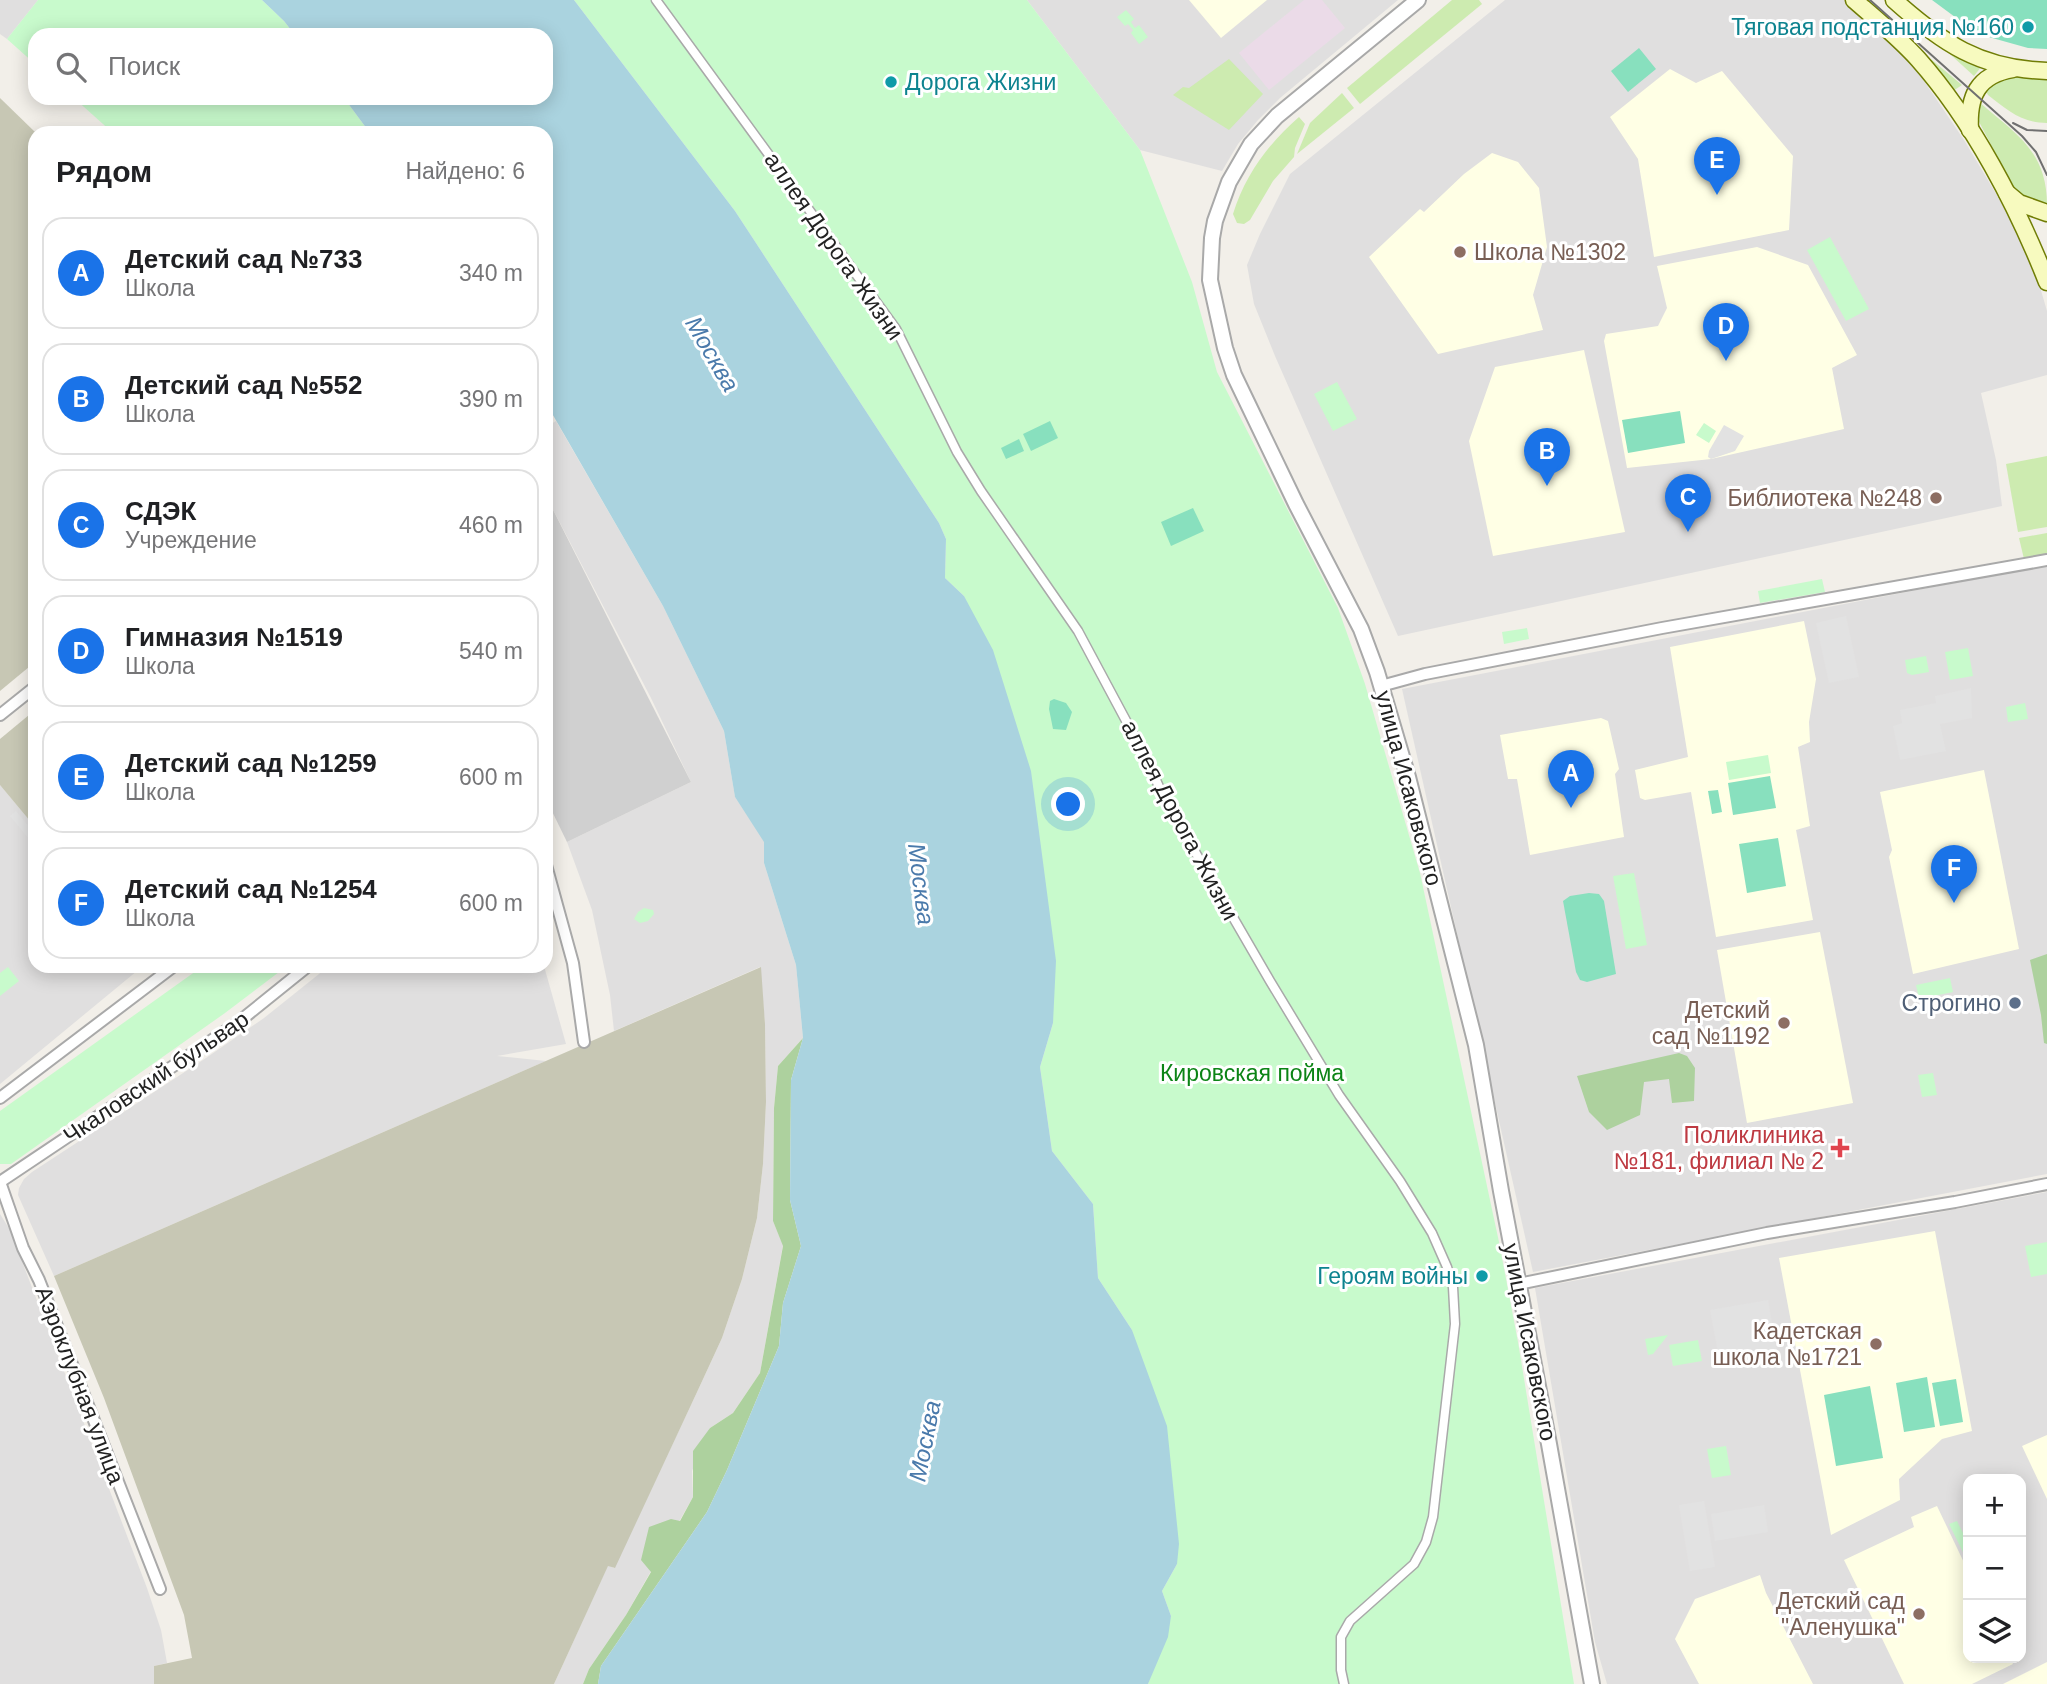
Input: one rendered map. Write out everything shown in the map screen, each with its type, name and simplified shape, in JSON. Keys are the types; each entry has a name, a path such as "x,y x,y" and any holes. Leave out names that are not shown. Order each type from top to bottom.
{"main road":[{"path":"1854,0 1917,58 1970,130 2003,188 2047,282"},
{"path":"1894,0 1929,31 1978,57 2015,69 2047,71"},
{"path":"1970,130 1969,107 1978,88 1984,81 2000,72 2015,69"},
{"path":"2003,188 2019,203 2047,213"}],"street":[{"name":"аллея Дорога Жизни","path":"656,0 896,329 957,452 1078,631 1146,758 1165,800 1239,929 1339,1095 1432,1233 1447,1267 1452,1287 1455,1324 1433,1517 1426,1542 1414,1564 1350,1621 1341,1637 1341,1670 1344,1684"},
{"name":"улица Исаковского","path":"1418,0 1277,116 1251,144 1238,164 1223,197 1213,229 1210,280 1224,348 1234,375 1361,629 1414,798 1476,1045 1500,1191 1592,1684"},
{"path":"1381,686 1424,674 1662,628 2047,560"},
{"path":"0,715 28,693"},
{"path":"553,890 573,963 584,1042"},
{"path":"0,1098 165,973"},
{"name":"Чкаловский бульвар","path":"0,1182 236,1024 299,973"},
{"name":"Аэроклубная улица","path":"0,1182 23,1248 39,1280 160,1589"},
{"path":"1519,1284 1767,1233 2047,1184"}],"shaded area":[{"path":"0,0 38,0 7,39 0,34"},
{"path":"1027,0 1398,0 1280,98 1238,144 1222,171 1140,150"},
{"path":"1189,0 1267,0 1221,38"},
{"path":"1304,0 1322,0 1345,28 1269,90 1239,53"},
{"path":"1505,0 1844,0 1900,51 1964,140 1995,192 2019,235 2047,311 2047,375 1981,393 1996,460 2002,506 1398,636 1275,356 1254,304 1247,265 1290,174"},
{"path":"1670,69 1696,83 1722,71 1793,156 1789,230 1654,257 1638,159 1610,117"},
{"path":"0,98 29,126 28,668 0,691"},
{"name":"Школа №1302","path":"1492,153 1518,162 1539,188 1547,247 1533,295 1543,330 1438,354 1369,257 1420,209 1424,212 1464,174"},
{"path":"1757,247 1808,265 1857,355 1832,368 1844,429 1711,459 1627,468 1604,341 1606,334 1658,326 1667,308 1657,266"},
{"path":"1584,350 1625,532 1493,556 1469,441 1495,367"},
{"path":"556,421 663,606 724,731 735,797 765,842 764,863 796,965 803,1038 778,1066 774,1108 773,1221 783,1245 760,1373 733,1413 710,1428 692,1471 693,1497 626,1615 589,1669 583,1684 554,1684 608,1565 614,1568 698,1390 722,1338 742,1279 757,1218 763,1164 766,1102 765,1024 760,967 614,1031 610,995 592,910 567,842 691,782 651,698 553,509 553,423"},
{"path":"1724,425 1744,436 1735,451 1711,459 1708,457 1709,451"},
{"path":"553,510 691,782 567,842 553,813"},
{"path":"2047,565 2047,1174 1533,1272 1402,689"},
{"path":"1846,616 1859,677 1829,683 1816,623"},
{"path":"1804,621 1816,679 1809,722 1810,742 1798,747 1810,826 1796,830 1813,920 1716,937 1691,792 1645,800 1640,798 1635,770 1688,757 1670,647"},
{"path":"1971,688 1972,718 1940,724 1946,751 1900,760 1893,726 1902,723 1900,710 1936,703 1935,696"},
{"path":"28,716 28,819 0,785 0,739"},
{"path":"1601,718 1608,721 1619,769 1615,774 1624,837 1530,855 1517,779 1508,779 1500,735"},
{"path":"1984,770 2019,949 1913,974 1889,857 1892,850 1880,792"},
{"path":"0,785 28,819 28,973 135,973 0,1084"},
{"path":"16,811 28,826 28,838 10,816"},
{"name":"Детский сад №1192","path":"1820,932 1853,1103 1747,1123 1717,950"},
{"path":"761,967 766,1102 763,1164 757,1218 742,1279 722,1338 698,1390 615,1568 608,1566 554,1684 154,1684 154,1666 192,1658 184,1615 104,1398 54,1276"},
{"path":"320,973 546,973 566,1044 497,1056 546,1061 54,1276 18,1195 24,1179 264,1018"},
{"path":"2047,1192 2047,1684 1607,1684 1595,1642 1535,1288"},
{"path":"0,1214 10,1230 161,1630 167,1663 154,1666 154,1684 0,1684"},
{"name":"Кадетская школа №1721","path":"1935,1231 1972,1431 1942,1439 1899,1479 1900,1500 1831,1535 1779,1258"},
{"path":"1768,1300 1777,1353 1720,1363 1710,1310"},
{"path":"2047,1435 2047,1499 2022,1446"},
{"path":"1704,1501 1715,1567 1690,1571 1679,1505"},
{"path":"1764,1505 1768,1532 1715,1541 1711,1514"},
{"name":"Детский сад \"Аленушка\"","path":"1937,1506 1963,1561 1963,1663 2013,1664 1972,1684 1904,1684 1844,1560 1914,1527 1911,1517"},
{"path":"1760,1575 1766,1593 1813,1684 1699,1684 1675,1639 1695,1599"},
{"path":"2047,1662 2047,1684 2003,1684"}],"green space":[{"path":"38,0 262,0 290,28 28,28 28,58 7,39"},
{"name":"Кировская пойма","path":"574,0 1027,0 1140,150 1192,282 1217,372 1338,608 1365,684 1420,873 1518,1342 1574,1684 1148,1684 1171,1616 1162,1591 1177,1564 1132,1330 1098,1278 1093,1204 1052,1151 1040,1067 1053,1023 964,596 945,578 946,539 939,523 735,211"},
{"path":"1452,0 1479,0 1482,4 1360,104 1347,88"},
{"path":"1932,0 2047,0 2047,49 2028,48 1978,34"},
{"path":"1126,10 1134,19 1131,22 1135,28 1139,25 1148,37 1139,44 1131,33 1133,30 1117,17"},
{"path":"1940,45 1981,67 1974,76"},
{"path":"1639,48 1656,69 1628,92 1611,71"},
{"path":"1926,55 1962,85 1953,91"},
{"path":"1229,59 1263,94 1229,130 1173,95 1183,87 1189,88"},
{"path":"2006,77 2047,79 2047,123 2022,118 1988,95 1985,90 1992,83"},
{"path":"1342,93 1354,108 1297,154 1310,123"},
{"path":"1979,102 2017,134 2035,157 2046,186 2047,205 2030,200 2015,190 1977,118"},
{"path":"82,105 349,105 365,126 105,126"},
{"path":"1299,117 1305,124 1294,157 1273,181 1250,220 1244,224 1237,223 1233,214 1251,173 1268,149"},
{"path":"1830,237 1869,309 1846,321 1807,250"},
{"path":"1337,382 1357,419 1333,431 1314,394"},
{"path":"1680,411 1685,443 1628,453 1622,420"},
{"path":"1050,421 1058,438 1031,451 1023,434"},
{"path":"1704,423 1716,431 1709,443 1696,435"},
{"path":"1019,439 1024,451 1006,459 1001,448"},
{"path":"2047,456 2047,527 2018,532 2006,464"},
{"path":"1193,508 1204,531 1171,546 1161,522"},
{"path":"2047,533 2047,557 2024,559 2019,538"},
{"path":"1822,579 1825,592 1760,603 1758,591"},
{"path":"1527,628 1529,639 1504,644 1502,632"},
{"path":"1968,648 1973,676 1950,680 1945,652"},
{"path":"1926,656 1929,672 1912,675 1907,673 1905,660"},
{"path":"1054,699 1066,703 1072,712 1066,730 1053,729 1049,709 1050,701"},
{"path":"2025,703 2028,719 2008,722 2006,707"},
{"path":"1768,755 1771,773 1729,780 1726,762"},
{"path":"1770,776 1776,808 1733,815 1728,783"},
{"path":"1718,790 1722,812 1712,814 1708,791"},
{"path":"1778,838 1786,886 1747,893 1739,844"},
{"path":"1634,873 1647,945 1626,949 1613,876"},
{"path":"1599,894 1604,901 1616,974 1587,982 1580,980 1576,972 1563,901 1570,896"},
{"path":"644,908 653,910 654,914 648,921 640,923 634,919"},
{"path":"2047,954 2047,1044 2044,1043 2030,960"},
{"path":"8,967 19,981 0,996 0,973"},
{"path":"193,973 278,973 11,1164 0,1164 0,1111"},
{"path":"1950,978 1953,992 1919,999 1916,985"},
{"path":"803,1038 791,1080 790,1200 801,1246 783,1303 779,1346 707,1512 601,1666 598,1684 583,1684 589,1669 651,1572 641,1560 649,1527 671,1519 680,1521 693,1497 693,1451 710,1428 733,1413 760,1373 783,1246 773,1221 774,1108 778,1066"},
{"path":"1679,1053 1687,1056 1695,1068 1694,1101 1672,1103 1669,1079 1644,1082 1640,1115 1607,1130 1589,1112 1577,1076"},
{"path":"1933,1073 1937,1095 1922,1097 1918,1075"},
{"path":"2047,1242 2047,1274 2031,1277 2025,1246"},
{"path":"1668,1335 1653,1354 1648,1355 1645,1339"},
{"path":"1698,1340 1702,1361 1673,1366 1669,1345"},
{"path":"1927,1377 1935,1427 1904,1432 1896,1383"},
{"path":"1956,1379 1963,1422 1940,1426 1932,1383"},
{"path":"1870,1386 1883,1458 1836,1466 1824,1395"},
{"path":"1726,1446 1731,1475 1712,1478 1707,1449"},
{"path":"1957,1521 1963,1533 1963,1552 1949,1524"}],"water":[{"name":"Москва","path":"262,0 574,0 735,211 939,523 946,539 945,578 964,596 993,650 1031,771 1056,961 1053,1023 1040,1067 1052,1151 1093,1204 1098,1278 1132,1330 1167,1426 1179,1544 1177,1564 1162,1591 1171,1616 1168,1637 1148,1684 598,1684 601,1666 707,1512 779,1346 783,1303 801,1246 790,1200 791,1080 803,1038 796,965 764,863 764,842 735,797 724,731 663,606 553,415 553,126 365,126 349,105 553,105 553,28 290,28"}],"tram line":[{"path":"1870,0 2022,136 2036,152 2047,175"},
{"path":"2013,123 2027,130 2047,131"}],"place":[{"name":"Тяговая подстанция №160","path":"2028,27"},
{"name":"Дорога Жизни","path":"891,82"},
{"name":"Детский сад №1259","path":"1717,195"},
{"name":"Школа №1302","path":"1460,252"},
{"name":"Гимназия №1519","path":"1726,361"},
{"name":"Детский сад №552","path":"1547,486"},
{"name":"Библиотека №248","path":"1936,498"},
{"name":"СДЭК","path":"1688,532"},
{"name":"Детский сад №733","path":"1571,808"},
{"name":"Детский сад №1254","path":"1954,903"},
{"name":"Строгино","path":"2015,1003"},
{"name":"Детский сад №1192","path":"1784,1023"},
{"name":"Поликлиника №181, филиал № 2","path":"1840,1148"},
{"name":"Героям войны","path":"1482,1276"},
{"name":"Кадетская школа №1721","path":"1876,1344"},
{"name":"Детский сад \"Аленушка\"","path":"1919,1614"}]}
